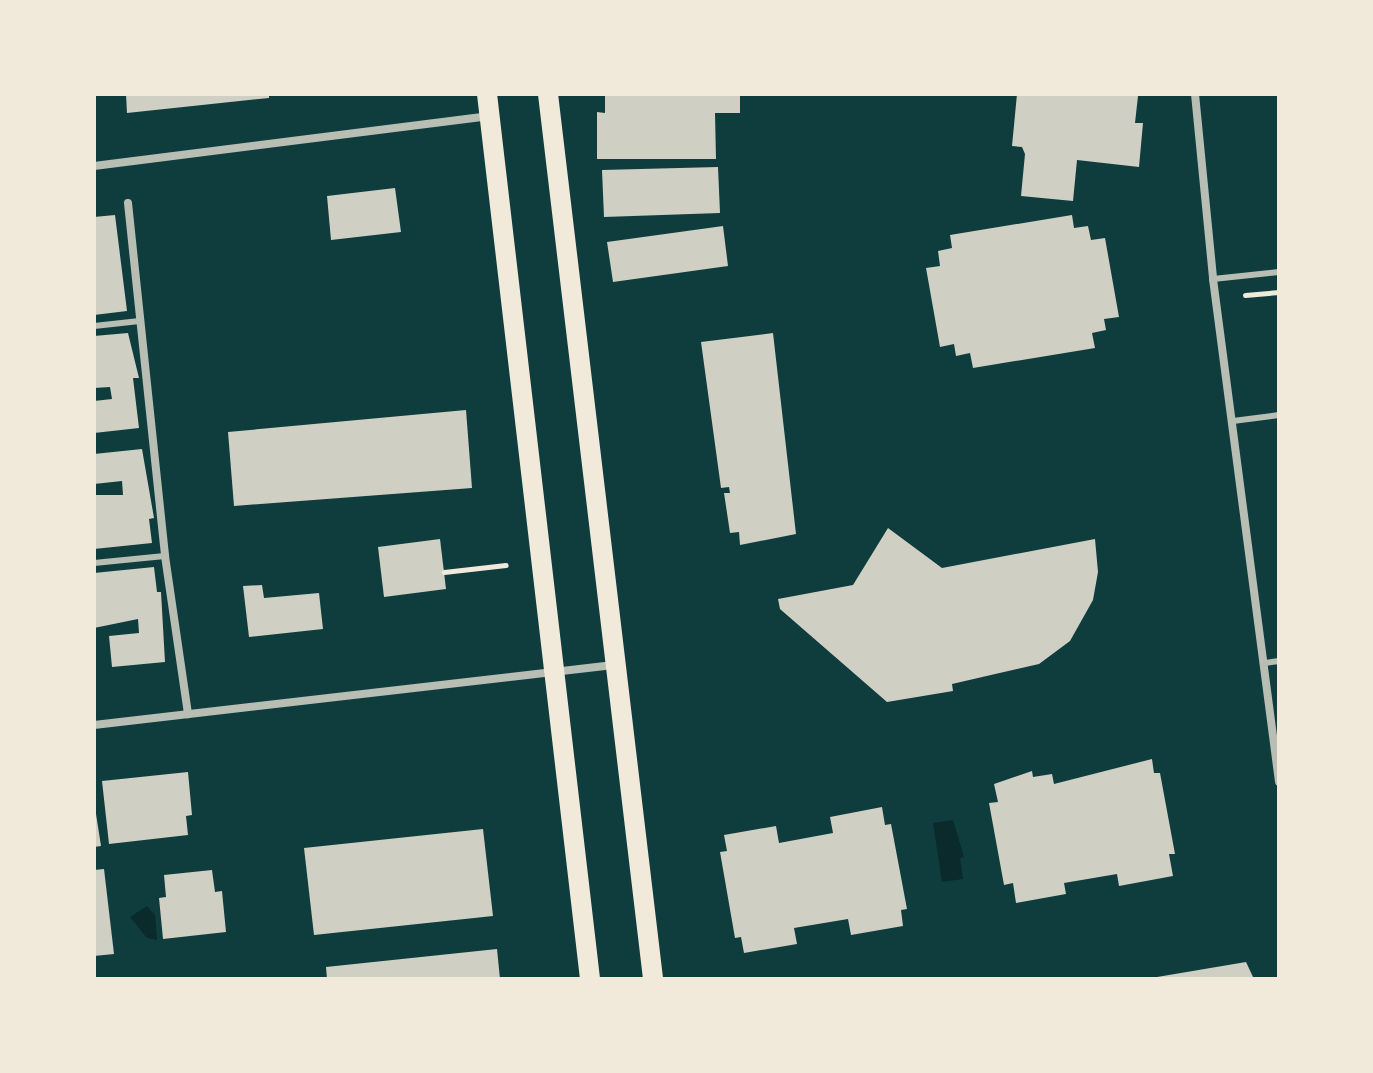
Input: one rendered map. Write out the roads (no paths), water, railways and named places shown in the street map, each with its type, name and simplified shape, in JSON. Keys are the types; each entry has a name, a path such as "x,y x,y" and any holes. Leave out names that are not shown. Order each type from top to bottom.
{"main road":[{"path":"487,94 590,979"},
{"path":"548,94 653,979"}],"street":[{"path":"1195,94 1213,279 1279,782"},
{"path":"94,166 488,116"},
{"path":"128,203 165,556 188,714"},
{"path":"94,725 614,665"}],"lane":[{"path":"1213,279 1279,272"},
{"path":"94,326 140,321"},
{"path":"1233,421 1279,415"},
{"path":"94,563 165,556"},
{"path":"1265,663 1279,661"}],"water":[{"path":"953,820 964,857 960,858 963,879 942,882 933,823"},
{"path":"147,906 155,915 157,940 147,938 130,917"}]}
